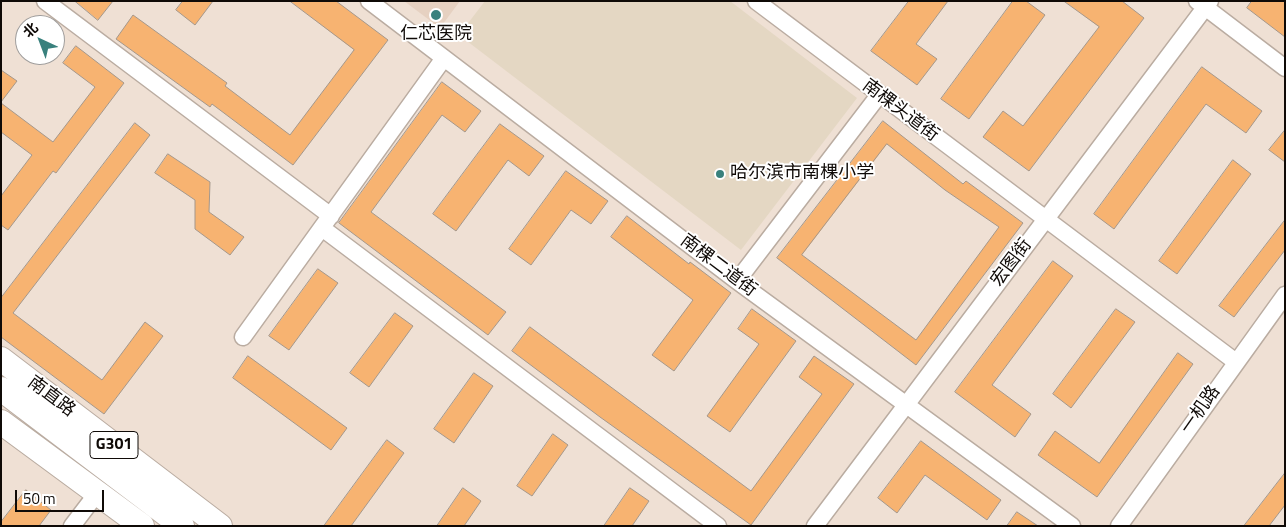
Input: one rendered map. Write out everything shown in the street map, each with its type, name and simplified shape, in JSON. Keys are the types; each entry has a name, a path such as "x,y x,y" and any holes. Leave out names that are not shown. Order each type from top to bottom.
{"highway":[{"name":"南直路","path":"1,359 220,526"},
{"path":"1,389 182,526"},
{"path":"1,408 157,526"},
{"name":"G301","path":"1,422 142,526"}],"street":[{"path":"45,1 718,526"},
{"name":"南棵二道街","path":"369,1 737,281 1072,526"},
{"name":"南棵头道街","path":"756,1 1236,362"},
{"path":"1204,3 1285,68"},
{"name":"宏图街","path":"815,526 1046,219 1204,3"},
{"path":"243,337 444,58"},
{"path":"737,281 879,94"},
{"name":"一机路","path":"1119,526 1285,295"},
{"path":"72,526 98,492"}],"shaded area":[{"name":"仁芯医院","path":"404,1 460,1 440,28"},
{"name":"哈尔滨市南棵小学","path":"485,1 730,1 857,98 741,250 459,35"}],"building":[{"path":"75,1 113,1 98,20"},
{"path":"183,1 213,1 195,25 176,10"},
{"path":"290,1 336,1 388,40 293,165 212,104 210,107 116,39 133,15 227,83 225,86 290,135 354,50"},
{"path":"909,1 948,1 916,44 937,59 917,85 871,51"},
{"path":"1013,1 1026,1 1045,15 969,119 941,99"},
{"path":"1064,1 1122,1 1144,18 1029,171 983,137 1003,111 1023,126 1099,27"},
{"path":"1252,1 1285,1 1285,37 1247,8"},
{"path":"76,46 124,83 56,173 53,171 8,230 1,225 1,196 32,155 1,132 1,103 53,142 95,87 65,64 65,60"},
{"path":"1202,67 1262,111 1246,133 1206,104 1114,229 1094,214"},
{"path":"1,70 17,81 1,102"},
{"path":"442,82 481,111 465,132 442,115 371,212 506,312 488,335 339,223"},
{"path":"883,121 963,184 966,181 1023,223 916,365 777,258","holes":["887,144 945,190 999,227 916,340 802,255"]},
{"path":"135,123 150,135 13,313 102,380 145,322 163,336 104,414 1,337 1,298"},
{"path":"500,124 544,156 529,176 508,160 456,231 433,214"},
{"path":"1285,130 1285,162 1269,150"},
{"path":"168,154 210,182 209,212 244,237 230,255 195,229 195,200 155,173"},
{"path":"1233,160 1251,174 1177,274 1159,261"},
{"path":"566,171 608,201 591,224 571,210 531,265 509,249"},
{"path":"627,216 689,264 690,262 731,293 674,371 652,355 693,300 611,237"},
{"path":"1285,220 1285,250 1234,317 1219,306"},
{"path":"1053,261 1073,276 992,385 1031,414 1015,437 955,392"},
{"path":"318,269 338,283 289,350 269,336"},
{"path":"752,309 796,341 730,432 707,416 759,344 738,329"},
{"path":"1116,309 1135,322 1071,408 1053,394"},
{"path":"395,313 413,326 369,387 350,373"},
{"path":"530,327 751,491 822,394 799,377 814,356 854,384 751,525 600,417 512,351"},
{"path":"1178,353 1193,364 1097,497 1038,455 1055,431 1099,463"},
{"path":"248,356 347,428 331,450 233,378"},
{"path":"474,373 493,386 454,443 434,429"},
{"path":"553,434 568,445 532,496 517,486"},
{"path":"387,440 404,453 351,526 324,526"},
{"path":"921,441 1001,500 987,520 925,475 897,513 878,498"},
{"path":"1285,473 1285,505 1269,526 1244,526"},
{"path":"463,488 481,501 464,526 437,526"},
{"path":"630,488 649,501 632,526 604,526"},
{"path":"26,490 51,510 39,526 1,526 1,522"},
{"path":"1017,512 1038,526 1007,526"}],"place":[{"name":"仁芯医院","path":"436,15"},
{"name":"哈尔滨市南棵小学","path":"720,174"}]}
